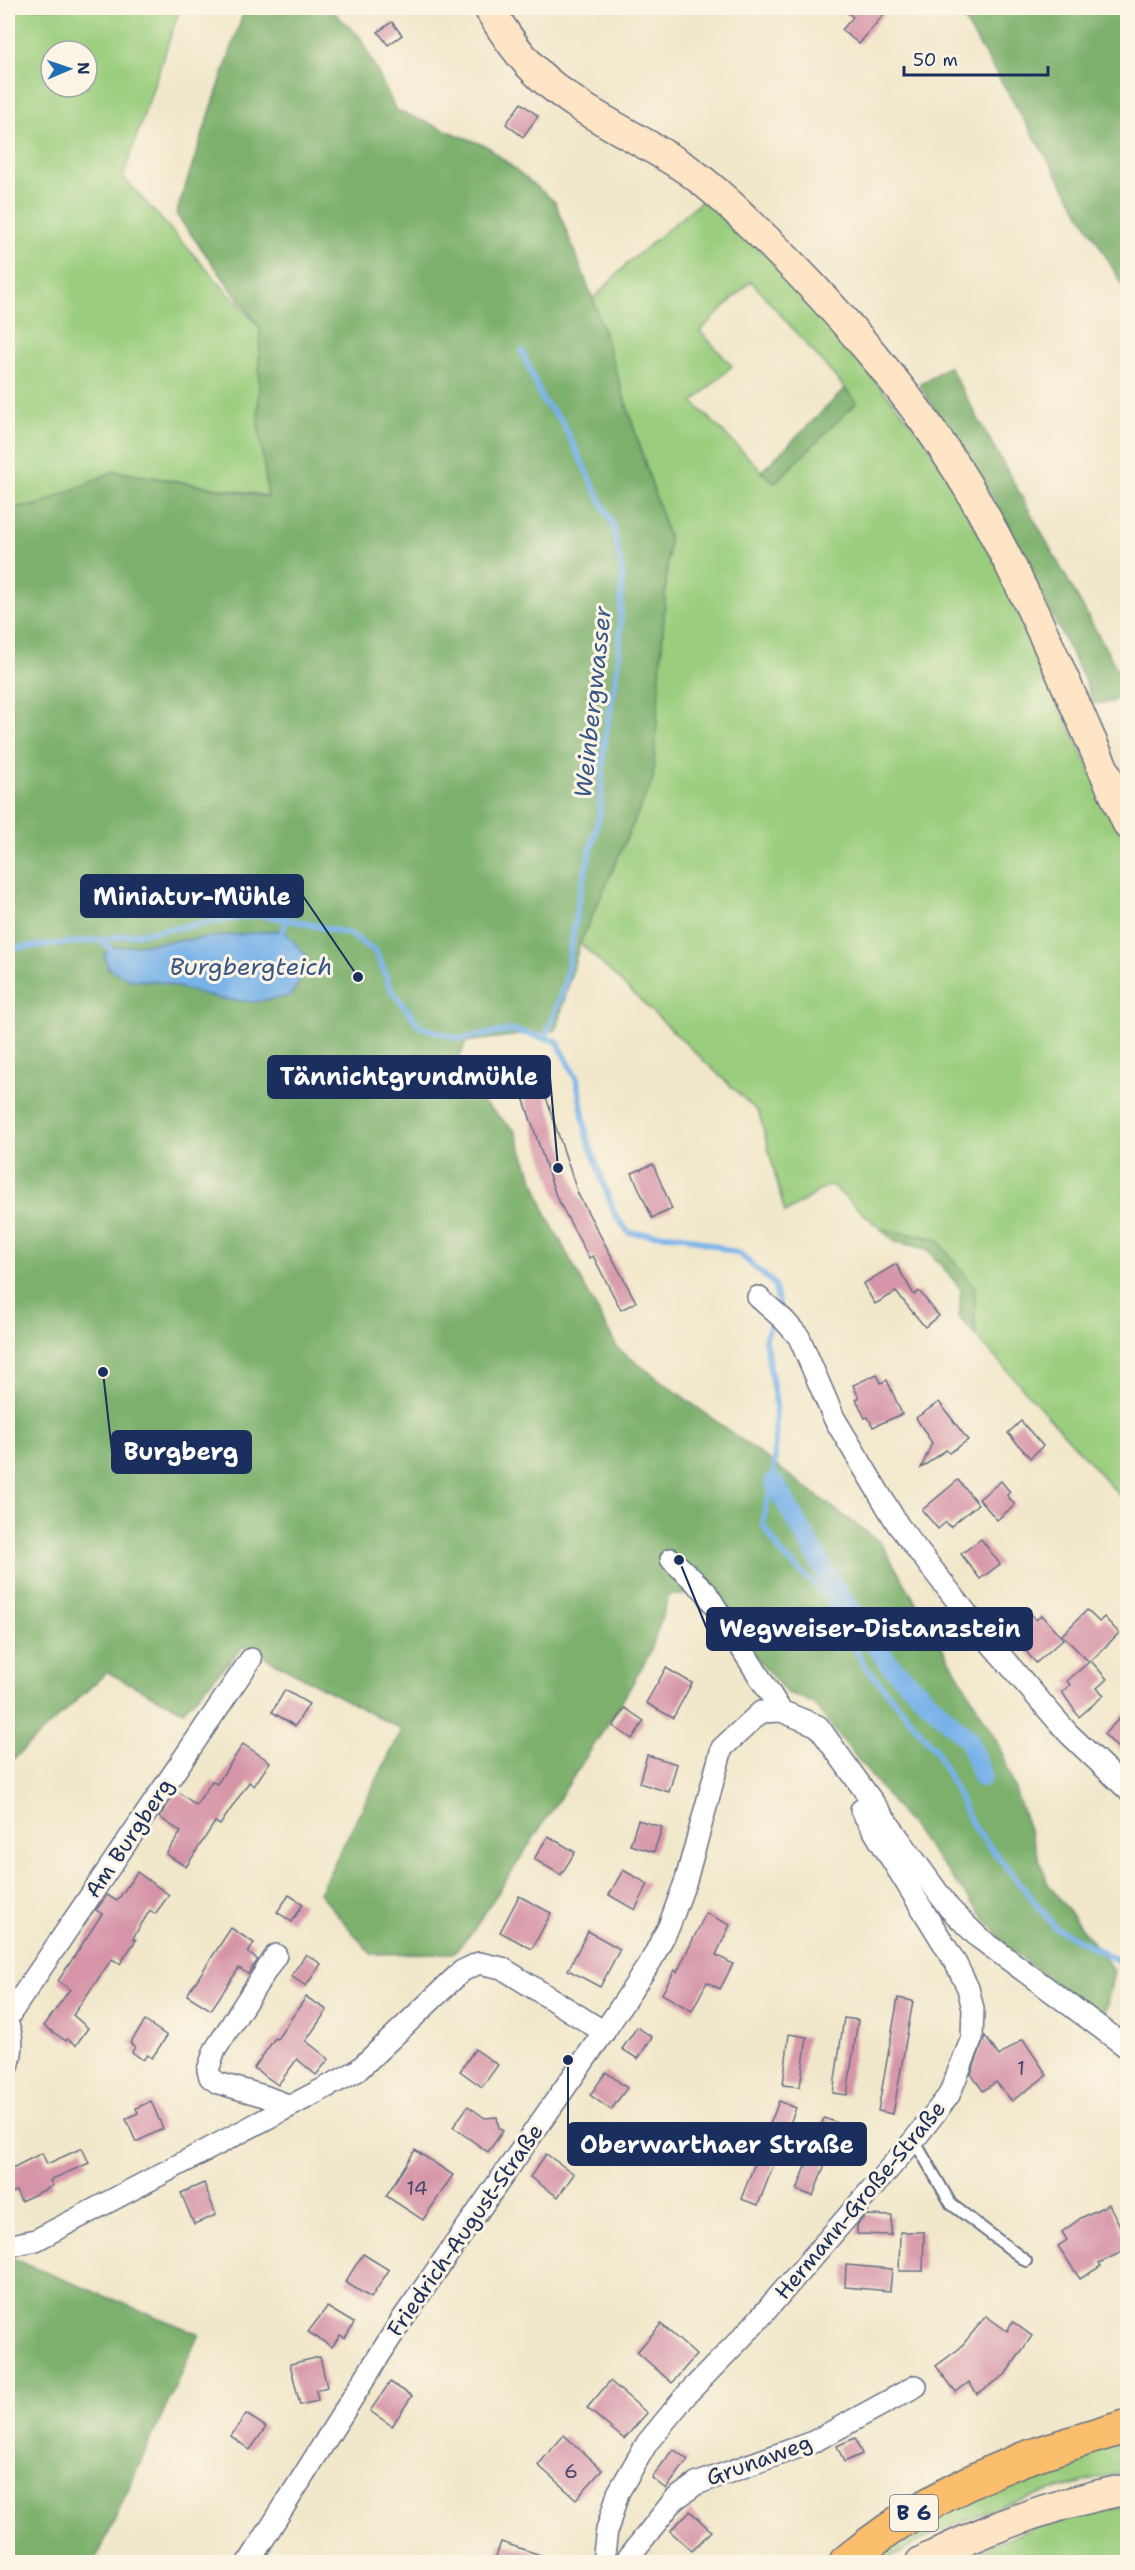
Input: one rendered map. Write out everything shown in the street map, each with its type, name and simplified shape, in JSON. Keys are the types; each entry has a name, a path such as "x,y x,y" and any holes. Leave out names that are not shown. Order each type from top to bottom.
{"main road":[{"name":"B 6","path":"846,2562 903,2519 988,2474 1025,2459 1128,2426"}],"street":[{"path":"489,8 510,41 544,79 611,124 689,171 748,222 817,292 871,354 929,429 979,505 1049,646 1128,824"},
{"path":"758,1298 784,1320 799,1337 834,1418 898,1525 985,1637 1060,1725 1125,1782"},
{"path":"671,1559 706,1592 781,1711 818,1726 949,1908 978,1937 1128,2048"},
{"name":"Am Burgberg","path":"8,2017 251,1659"},
{"name":"Friedrich-August-Straße","path":"249,2562 401,2321 604,2032 651,1961 669,1926 686,1880 722,1748 761,1712 781,1711"},
{"name":"Hermann-Große-Straße","path":"603,2562 607,2530 618,2493 646,2443 688,2393 751,2328 914,2140 949,2095 972,2038 973,2009 968,1988 955,1962 887,1851 844,1786 836,1749"},
{"path":"276,1955 215,2050 208,2070 210,2077 218,2083 290,2106"},
{"path":"8,2246 36,2240 357,2071 462,1971 480,1963 502,1968 604,2032"},
{"path":"8,2025 12,2036 12,2047 8,2067"},
{"name":"Grunaweg","path":"625,2562 674,2500 696,2484 813,2442 916,2386"},
{"path":"921,2562 974,2536 1017,2519 1128,2488"}],"lane":[{"path":"914,2140 951,2204 1026,2261"}],"green space":[{"path":"8,8 180,8 123,177 260,328 258,421 268,496 115,471 38,505 8,508"},
{"path":"245,8 329,8 360,37 396,110 488,147 555,202 593,299 669,539 653,779 580,943 556,1030 466,1042 453,1075 515,1131 547,1216 618,1349 881,1543 999,1744 1048,1884 1114,1971 1104,2019 1009,1949 813,1703 786,1692 702,1595 669,1595 650,1653 620,1705 473,1931 454,1953 371,1954 319,1893 402,1730 244,1646 183,1711 107,1672 8,1764 8,508 38,505 115,471 268,497 258,421 260,328 176,214","holes":["282,930 221,999 157,981 133,980 104,956 111,948"]},
{"path":"957,8 1127,8 1127,294 1107,258"},
{"path":"705,198 764,253 923,436 1002,574 1067,721 1127,846 1127,1504 975,1335 975,1288 937,1239 881,1229 830,1184 785,1213 759,1113 580,943 653,779 669,539 593,299 629,262","holes":["751,281 857,402 774,483 693,402 732,366 700,331"]},
{"path":"949,366 1127,687 1127,690 1112,702 1092,704 1087,685 994,499 919,385"},
{"path":"845,389 857,402 775,483 761,472"},
{"path":"881,1229 937,1239 975,1288 975,1335 959,1318 961,1289 927,1249 895,1242"},
{"path":"8,2257 199,2334 95,2562 8,2562"},
{"path":"1127,2437 1127,2471 1042,2493 988,2511 934,2534 882,2562 858,2562 931,2511"},
{"path":"1109,2505 1110,2510 1127,2506 1127,2562 954,2562 1047,2522"}],"water":[{"name":"Burgbergteich","path":"283,930 306,955 303,975 290,996 253,1002 221,999 157,981 133,980 109,969 104,956 110,948"}],"building":[{"path":"840,8 889,8 859,44 842,30 853,17"},
{"path":"392,22 402,35 388,45 378,32"},
{"path":"521,103 538,116 523,137 506,124"},
{"path":"534,1061 578,1194 636,1302 621,1310 593,1256 589,1258 556,1196 513,1067"},
{"path":"653,1164 672,1209 652,1218 632,1173"},
{"path":"896,1264 914,1295 919,1291 939,1316 925,1327 896,1292 875,1304 863,1284"},
{"path":"877,1374 881,1383 887,1380 902,1414 873,1427 868,1417 865,1418 856,1399 859,1398 853,1385"},
{"path":"939,1402 968,1440 949,1453 946,1450 921,1468 932,1443 916,1418"},
{"path":"1021,1421 1043,1446 1030,1458 1008,1433"},
{"path":"958,1480 978,1504 950,1527 946,1522 938,1529 922,1510"},
{"path":"1001,1481 1010,1492 1007,1495 1015,1505 997,1520 979,1499"},
{"path":"981,1539 1000,1564 980,1579 961,1554"},
{"path":"1087,1610 1099,1622 1104,1617 1119,1633 1091,1661 1107,1679 1097,1688 1104,1695 1079,1717 1062,1692 1070,1685 1067,1681 1089,1662 1062,1635"},
{"path":"1032,1615 1036,1620 1042,1615 1063,1639 1036,1663 1011,1634"},
{"path":"666,1668 692,1683 673,1718 646,1703"},
{"path":"285,1690 309,1704 295,1726 272,1712"},
{"path":"625,1708 644,1721 632,1739 613,1726"},
{"path":"1128,1710 1128,1758 1104,1734"},
{"path":"243,1744 270,1762 254,1786 249,1782 220,1825 215,1822 186,1867 166,1854 181,1832 159,1817 177,1791 196,1805 212,1781 217,1784"},
{"path":"647,1755 677,1764 669,1792 639,1783"},
{"path":"638,1820 662,1827 654,1852 630,1845"},
{"path":"548,1836 575,1852 561,1875 534,1859"},
{"path":"623,1870 648,1884 635,1910 609,1895"},
{"path":"137,1872 169,1895 155,1914 150,1910 133,1938 136,1940 120,1964 112,1959 73,2015 88,2028 76,2045 44,2026 70,1989 58,1981 102,1914 96,1910 107,1895 117,1901"},
{"path":"289,1895 303,1904 292,1922 277,1912"},
{"path":"519,1896 551,1913 532,1949 500,1932"},
{"path":"706,1913 730,1925 716,1955 733,1964 720,1989 707,1982 692,2011 662,1994 675,1970 677,1972"},
{"path":"231,1928 254,1943 248,1953 258,1960 248,1974 239,1968 211,2010 187,1995"},
{"path":"588,1931 620,1949 600,1987 568,1970"},
{"path":"306,1954 321,1964 306,1986 291,1976"},
{"path":"306,1997 327,2010 306,2041 329,2059 316,2075 297,2059 278,2085 254,2068"},
{"path":"898,1998 913,2001 893,2114 878,2111"},
{"path":"844,2018 858,2020 847,2095 833,2093"},
{"path":"145,2021 167,2036 152,2058 147,2055 143,2060 132,2052 135,2047 130,2043"},
{"path":"637,2027 652,2037 638,2059 622,2049"},
{"path":"789,2034 807,2037 800,2087 783,2085"},
{"path":"985,2036 999,2056 1023,2039 1047,2075 1012,2101 996,2082 983,2091 971,2074"},
{"path":"475,2049 498,2065 482,2087 460,2071"},
{"path":"606,2072 627,2088 611,2110 590,2095"},
{"path":"151,2101 163,2129 136,2142 126,2119 138,2113 136,2108"},
{"path":"779,2101 796,2108 758,2205 741,2199"},
{"path":"468,2106 485,2118 497,2117 499,2128 503,2131 488,2152 453,2127"},
{"path":"824,2118 840,2124 813,2196 797,2190"},
{"path":"82,2148 89,2163 50,2180 53,2186 21,2201 16,2191 12,2193 8,2183 8,2170 42,2153 47,2164"},
{"path":"415,2150 453,2175 423,2220 386,2196"},
{"path":"546,2154 574,2174 558,2197 530,2177"},
{"path":"204,2183 216,2215 194,2224 181,2193"},
{"path":"1109,2204 1128,2242 1128,2249 1099,2263 1101,2266 1080,2279 1058,2246 1067,2240 1062,2232 1081,2218"},
{"path":"866,2215 892,2216 891,2235 857,2234 857,2225"},
{"path":"900,2232 924,2232 923,2271 899,2271"},
{"path":"363,2254 389,2270 371,2298 345,2282"},
{"path":"846,2265 892,2269 890,2291 845,2287"},
{"path":"327,2307 354,2323 345,2338 340,2335 332,2347 308,2332"},
{"path":"986,2316 1007,2331 1013,2322 1032,2336 1005,2375 977,2394 969,2382 956,2392 936,2366 960,2348"},
{"path":"661,2324 696,2355 672,2383 637,2352"},
{"path":"320,2357 327,2387 316,2390 318,2401 300,2405 290,2364"},
{"path":"610,2381 647,2413 624,2439 587,2408"},
{"path":"390,2382 412,2396 392,2426 370,2411"},
{"path":"246,2414 266,2427 250,2450 231,2436"},
{"path":"564,2435 602,2470 576,2499 538,2465"},
{"path":"855,2438 862,2454 844,2462 837,2446"},
{"path":"673,2449 688,2460 666,2489 652,2478"},
{"path":"690,2511 711,2531 692,2551 670,2531"},
{"path":"501,2542 553,2559 553,2562 494,2562"}],"waterway":[{"name":"Weinbergwasser","path":"522,351 543,401 561,420 613,525 622,573 619,661 604,744 600,812 579,897 565,985 545,1038"},
{"path":"8,943 14,948 99,940 258,915 287,919 350,934 376,952 392,991 421,1027 460,1039 512,1030 557,1041 577,1080 587,1138 615,1215 629,1233 684,1236 740,1254 774,1284 779,1306 765,1339 776,1404 774,1482 765,1508 763,1525 782,1554 825,1595 863,1663 935,1749 973,1826 1056,1928 1117,1960 1128,1976"},
{"path":"283,930 287,919"},
{"path":"100,940 110,948"},
{"path":"774,1482 831,1582 889,1664 969,1740 982,1777"}],"place":[{"name":"Miniatur-Mühle","path":"358,977"},
{"name":"Tännichtgrundmühle","path":"558,1168"},
{"name":"Burgberg","path":"103,1372"},
{"name":"Wegweiser-Distanzstein","path":"679,1560"},
{"name":"Oberwarthaer Straße","path":"568,2060"}]}
